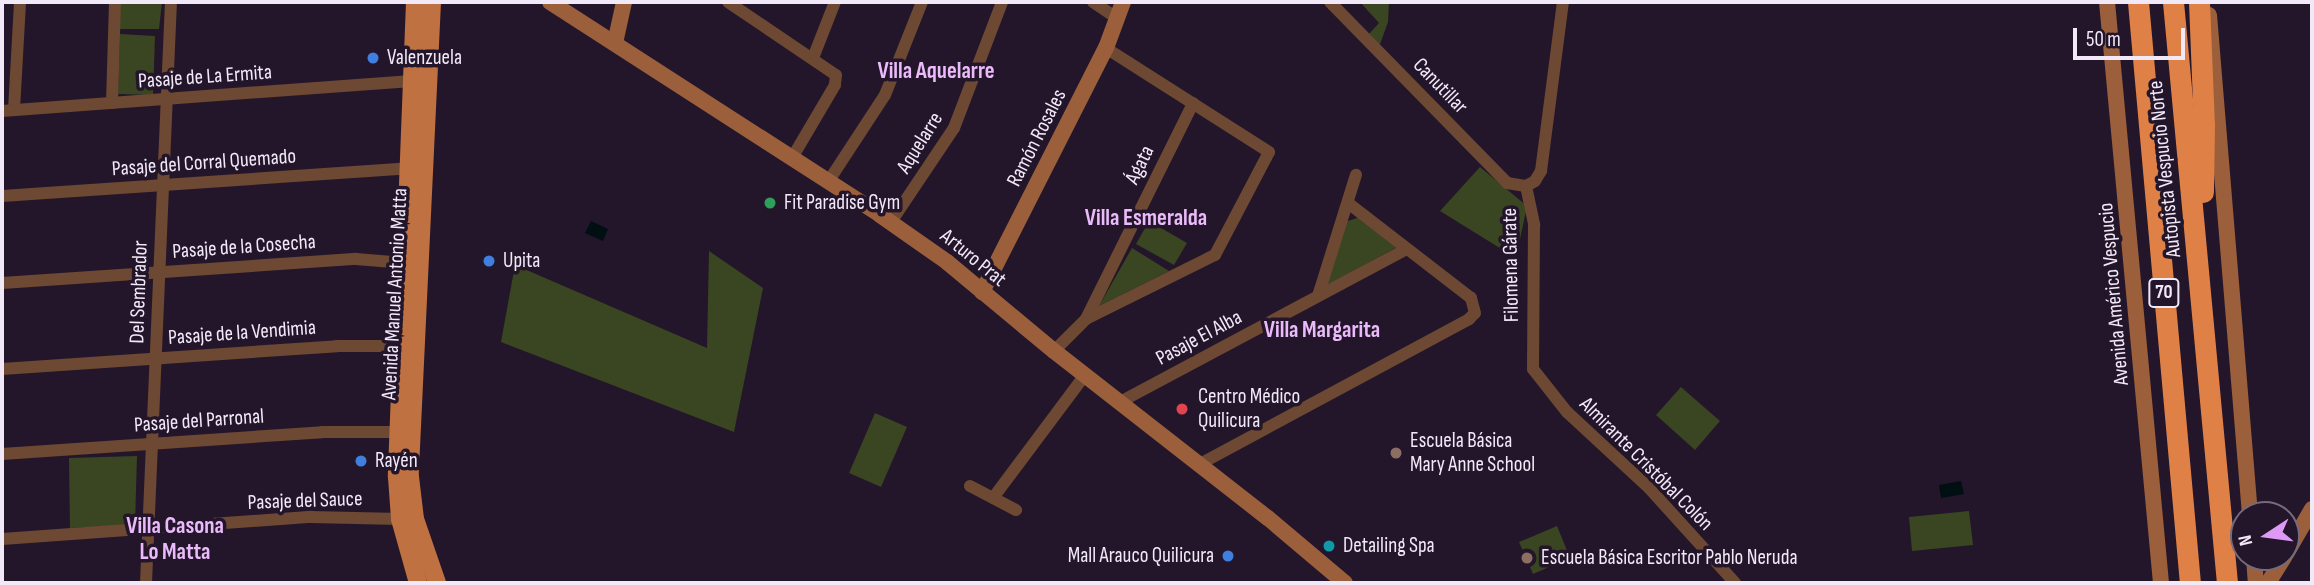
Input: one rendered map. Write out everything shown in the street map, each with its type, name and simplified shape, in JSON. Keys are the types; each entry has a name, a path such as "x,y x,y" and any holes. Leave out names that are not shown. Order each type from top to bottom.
{"highway":[{"name":"Autopista Vespucio Norte","path":"2138,2 2190,583"},
{"name":"Autopista Vespucio Norte","path":"2173,2 2227,583"},
{"path":"2199,2 2204,125 2201,292"}],"main road":[{"name":"Avenida Manuel Antonio Matta","path":"415,2 398,432 400,519 416,583"},
{"name":"Avenida Manuel Antonio Matta","path":"432,2 410,477 415,519 437,583"}],"street":[{"path":"8,111 20,2"},
{"path":"112,103 115,2"},
{"name":"Del Sembrador","path":"146,583 171,2"},
{"name":"Arturo Prat","path":"550,2 891,222 1200,464 1345,583"},
{"path":"615,43 624,2"},
{"path":"728,2 744,6 833,71 836,82 792,158"},
{"path":"813,58 835,2"},
{"path":"828,182 885,95 922,2"},
{"name":"Aquelarre","path":"891,222 954,128 1002,2"},
{"path":"1093,2 1118,19"},
{"name":"Ramón Rosales","path":"982,292 1106,48 1123,2"},
{"name":"Filomena Gárate","path":"1533,369 1534,225 1526,186 1535,181 1541,171 1563,2"},
{"name":"Avenida Américo Vespucio","path":"2107,2 2161,583"},
{"path":"2208,2 2249,501"},
{"name":"Canutillar","path":"1336,4 1507,183 1526,186"},
{"path":"1054,351 1086,319 1215,254 1269,152 1106,48"},
{"name":"Pasaje de La Ermita","path":"8,111 412,81"},
{"name":"Ágata","path":"1086,319 1193,103"},
{"name":"Pasaje del Corral Quemado","path":"2,196 409,168"},
{"path":"1318,296 1356,175"},
{"path":"1200,464 1469,319 1476,309 1471,298 1348,202"},
{"name":"Pasaje El Alba","path":"1120,402 1407,249"},
{"name":"Pasaje de la Cosecha","path":"2,283 356,259 405,263"},
{"name":"Pasaje de la Vendimia","path":"2,369 337,346 401,346"},
{"name":"Almirante Cristóbal Colón","path":"1533,369 1567,412 1649,488 1735,583"},
{"path":"993,498 1085,375"},
{"name":"Pasaje del Parronal","path":"2,454 322,432 398,432"},
{"path":"970,486 1016,510"},
{"path":"2300,527 2312,509"},
{"name":"Pasaje del Sauce","path":"2,539 311,517 400,519"}],"green space":[{"path":"117,2 162,2 159,29 117,29"},
{"path":"1360,2 1389,2 1388,22 1379,47 1368,35 1379,23"},
{"path":"120,34 155,36 153,95 118,94"},
{"path":"1480,167 1527,206 1516,258 1440,211"},
{"path":"1360,217 1397,247 1326,286 1345,222"},
{"path":"1149,221 1187,243 1174,265 1136,244"},
{"path":"1132,248 1169,271 1099,306"},
{"path":"709,251 763,288 734,432 501,342 515,265 707,348"},
{"path":"1681,387 1720,421 1695,450 1656,415"},
{"path":"875,413 907,427 881,487 849,473"},
{"path":"137,456 135,525 70,528 69,458"},
{"path":"1969,511 1973,545 1912,551 1909,517"},
{"path":"1557,526 1570,558 1533,574 1519,542"}],"shaded area":[{"path":"591,221 608,229 603,241 585,233"},
{"path":"1961,481 1964,494 1941,498 1939,485"}],"place":[{"name":"Valenzuela","path":"373,58"},
{"name":"Fit Paradise Gym","path":"770,203"},
{"name":"Upita","path":"489,261"},
{"name":"Centro Médico Quilicura","path":"1182,409"},
{"name":"Escuela Básica Mary Anne School","path":"1396,453"},
{"name":"Rayén","path":"361,461"},
{"name":"Detailing Spa","path":"1329,546"},
{"name":"Mall Arauco Quilicura","path":"1228,556"},
{"name":"Escuela Básica Escritor Pablo Neruda","path":"1527,558"}],"district":[{"name":"Villa Aquelarre","path":"936,71"},
{"name":"Villa Esmeralda","path":"1146,218"},
{"name":"Villa Margarita","path":"1322,330"},
{"name":"Villa Casona Lo Matta","path":"175,539"}]}
